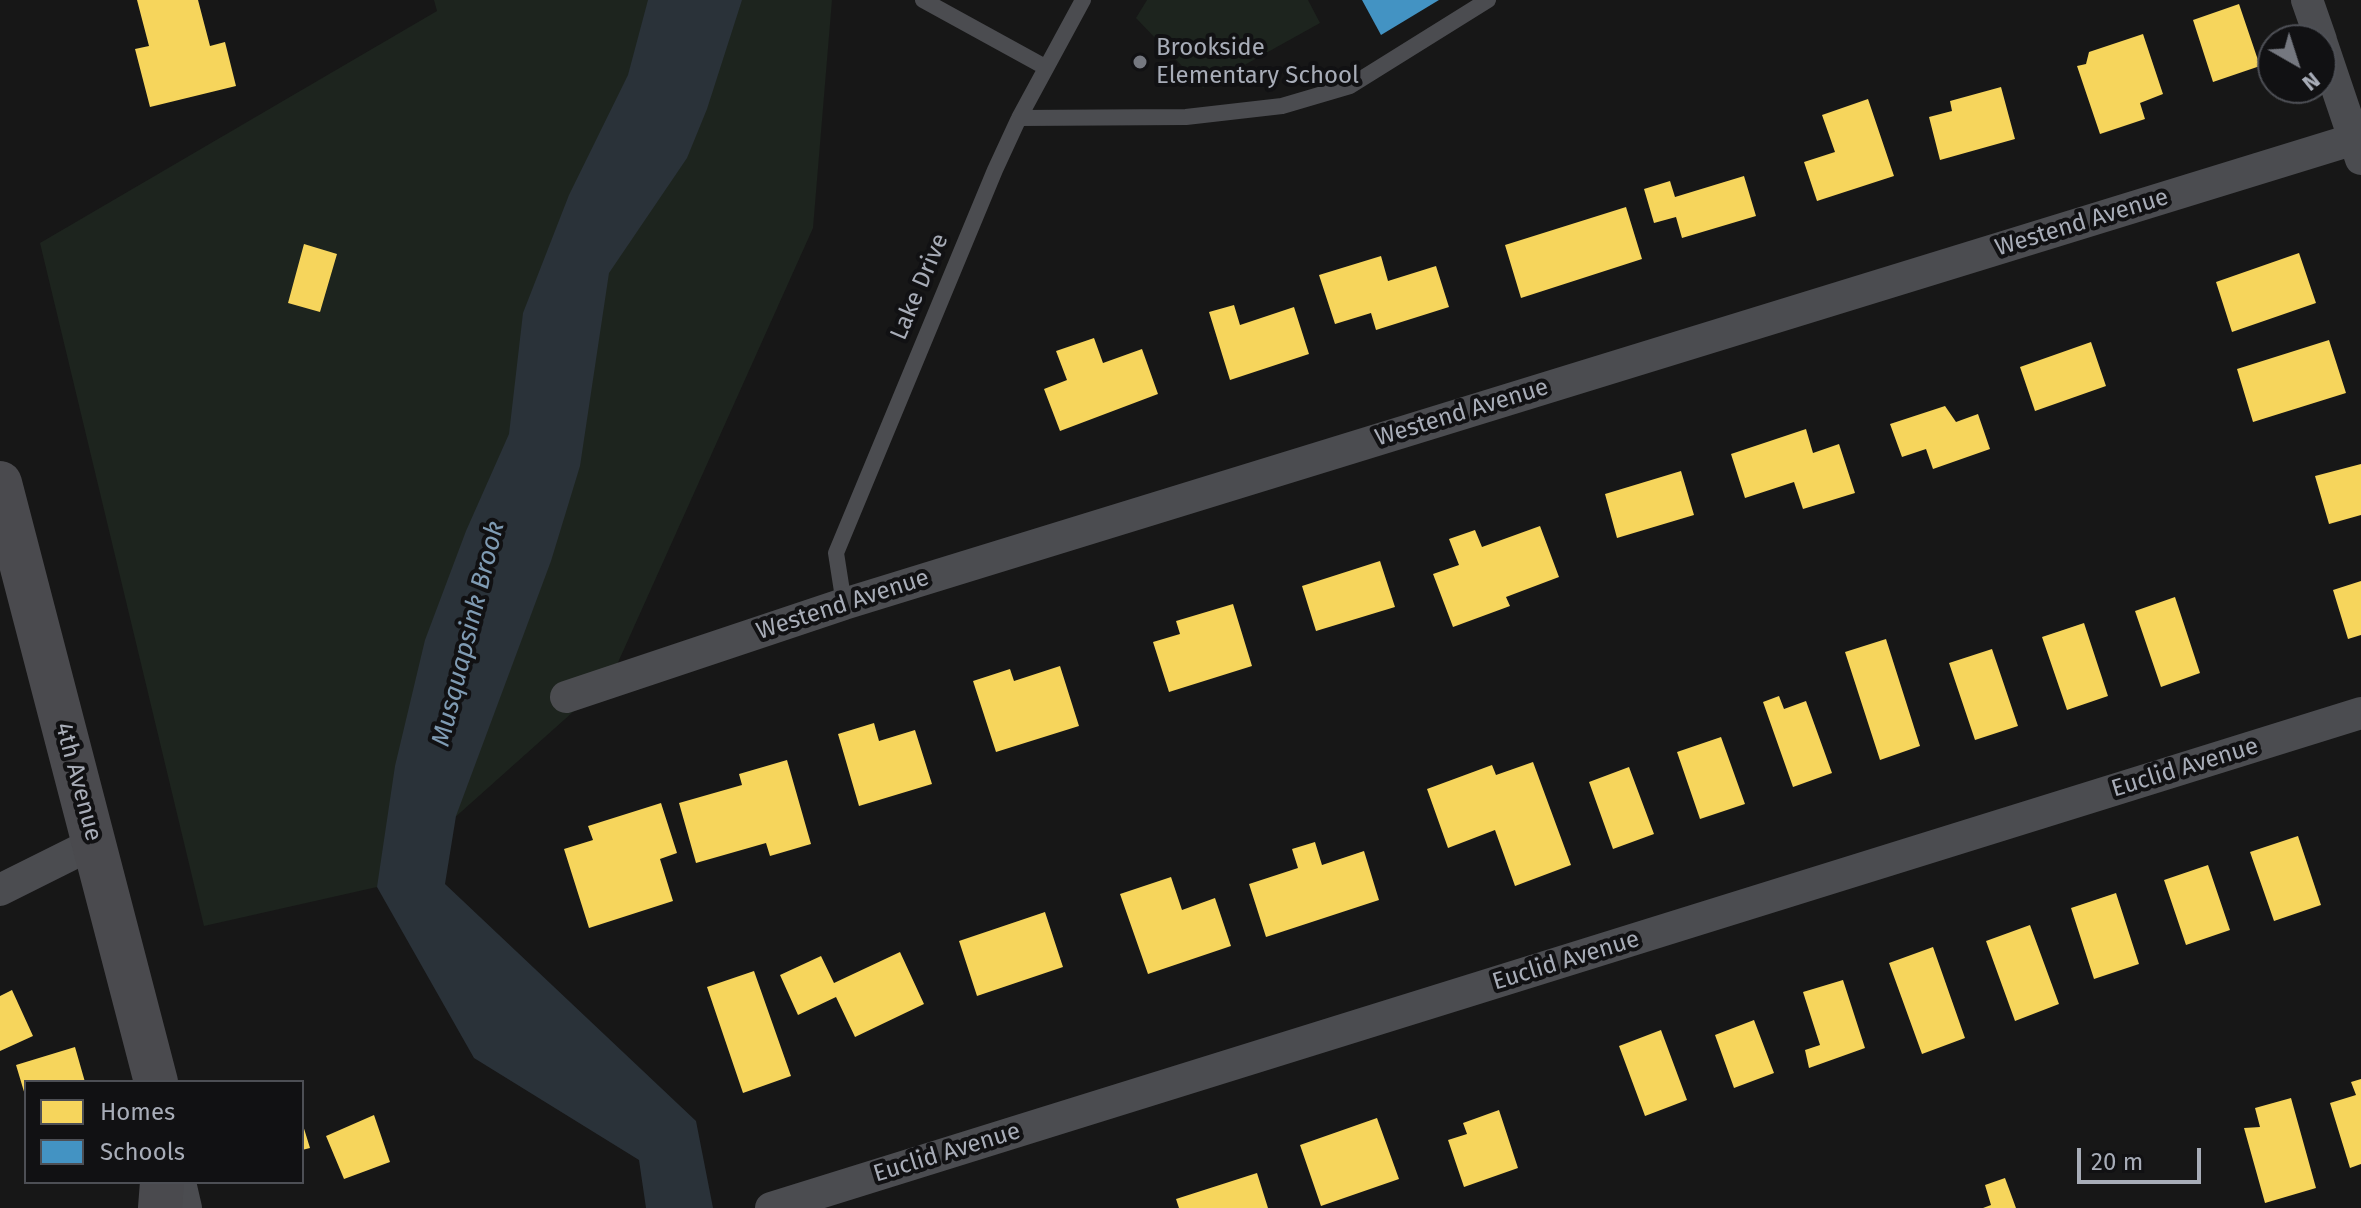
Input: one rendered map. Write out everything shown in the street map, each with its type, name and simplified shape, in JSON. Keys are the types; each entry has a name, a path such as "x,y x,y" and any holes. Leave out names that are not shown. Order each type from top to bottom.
{"main road":[{"name":"4th Avenue","path":"0,483 156,1080"},
{"path":"160,1208 162,1184"}],"street":[{"path":"2307,0 2315,24"},
{"path":"2337,84 2359,145"},
{"name":"Westend Avenue","path":"566,697 844,604 2359,145"},
{"name":"Euclid Avenue","path":"771,1208 2361,713"},
{"path":"0,890 94,843"},
{"path":"180,1184 186,1208"}],"lane":[{"path":"923,0 1045,67"},
{"name":"Lake Drive","path":"844,604 836,553 1019,118 1083,0"},
{"path":"1019,118 1186,117 1282,106 1350,86 1488,0"}],"shaded area":[{"path":"434,0 832,0 813,228 611,678 377,887 204,926 40,243 437,11"},
{"path":"1147,0 1308,0 1320,23 1203,88 1136,18"}],"water":[{"name":"Musquapsink Brook","path":"648,0 742,0 707,109 687,158 609,273 580,466 551,561 456,816 445,884 696,1121 713,1208 646,1208 639,1160 474,1058 377,887 395,766 425,640 466,531 509,434 523,313 569,195 628,75"}],"building: Homes":[{"path":"137,0 198,0 210,46 225,42 236,86 150,107 135,49 149,46"},
{"path":"2239,4 2257,57 2257,67 2213,82 2193,20"},
{"path":"2143,34 2163,94 2140,103 2145,119 2100,134 2077,66 2086,64 2089,52"},
{"path":"2001,87 2015,139 1940,160 1929,117 1952,111 1950,101"},
{"path":"1868,99 1894,176 1817,201 1804,162 1835,152 1822,115"},
{"path":"1744,176 1756,216 1682,238 1676,217 1654,223 1644,189 1670,181 1675,197"},
{"path":"1626,207 1642,259 1521,298 1505,245"},
{"path":"304,244 337,254 320,312 288,303"},
{"path":"2299,253 2316,303 2232,332 2216,282"},
{"path":"1381,256 1388,281 1436,266 1449,307 1376,330 1371,313 1335,324 1319,275"},
{"path":"1234,305 1240,325 1294,307 1309,354 1230,380 1209,312"},
{"path":"1094,338 1103,363 1142,349 1158,394 1060,431 1044,389 1067,380 1056,351"},
{"path":"2329,340 2346,393 2253,422 2237,369"},
{"path":"2091,342 2106,386 2035,411 2020,367"},
{"path":"1945,406 1956,422 1978,414 1990,449 1933,469 1926,449 1902,457 1890,424"},
{"path":"1806,429 1813,453 1839,444 1855,493 1803,509 1794,482 1745,498 1731,454"},
{"path":"2361,464 2361,515 2329,524 2315,476"},
{"path":"1681,471 1694,515 1617,538 1605,494"},
{"path":"1540,526 1559,577 1506,597 1510,606 1453,627 1433,574 1459,565 1449,539 1475,530 1482,547"},
{"path":"1380,561 1395,607 1316,631 1302,586"},
{"path":"2361,581 2361,635 2348,639 2333,590"},
{"path":"2175,597 2200,673 2161,687 2135,611"},
{"path":"1233,604 1252,666 1169,692 1153,642 1180,634 1176,621"},
{"path":"2084,623 2108,696 2067,710 2042,637"},
{"path":"1886,639 1920,746 1880,760 1845,652"},
{"path":"1992,649 2018,726 1975,740 1949,663"},
{"path":"1060,666 1079,726 996,752 973,681 1010,669 1014,681"},
{"path":"1779,696 1784,709 1806,701 1832,773 1793,787 1763,702"},
{"path":"874,723 879,741 915,730 932,784 859,806 838,734"},
{"path":"1721,737 1745,804 1700,819 1677,752"},
{"path":"787,760 811,844 770,856 766,843 696,863 679,803 742,785 739,774"},
{"path":"1533,762 1571,865 1515,886 1495,830 1448,848 1427,789 1492,765 1496,775"},
{"path":"1629,767 1654,834 1613,849 1589,782"},
{"path":"661,803 677,853 660,859 673,901 589,928 564,849 593,840 588,826"},
{"path":"2298,836 2321,905 2274,921 2250,852"},
{"path":"1315,842 1322,865 1364,851 1379,900 1266,937 1249,884 1298,868 1292,849"},
{"path":"2208,865 2230,930 2186,945 2164,880"},
{"path":"1171,877 1182,910 1215,898 1231,946 1148,974 1120,894"},
{"path":"2116,893 2139,964 2094,979 2071,908"},
{"path":"1045,912 1063,967 977,996 959,941"},
{"path":"2030,925 2059,1004 2015,1021 1986,941"},
{"path":"1933,947 1965,1038 1922,1054 1889,963"},
{"path":"900,952 924,1004 855,1037 836,997 798,1015 780,975 821,956 834,983"},
{"path":"754,971 791,1076 743,1093 707,987"},
{"path":"1843,980 1865,1048 1809,1068 1805,1050 1820,1045 1803,992"},
{"path":"12,990 33,1036 0,1051 0,996"},
{"path":"1754,1020 1774,1073 1734,1088 1715,1035"},
{"path":"1661,1030 1687,1100 1645,1116 1619,1046"},
{"path":"75,1047 84,1080 24,1080 24,1092 16,1065"},
{"path":"2361,1079 2361,1164 2350,1168 2330,1103 2356,1095 2351,1082"},
{"path":"2291,1098 2316,1188 2265,1203 2244,1128 2260,1127 2255,1108"},
{"path":"1499,1110 1518,1168 1464,1187 1448,1140 1467,1134 1463,1123"},
{"path":"374,1115 390,1162 344,1179 326,1136"},
{"path":"1377,1118 1399,1179 1321,1206 1300,1145"},
{"path":"304,1128 310,1148 304,1150"},
{"path":"1257,1173 1268,1208 1179,1208 1176,1199"},
{"path":"2005,1178 2016,1208 1983,1208 1991,1205 1985,1185"}],"building: Schools":[{"path":"1362,0 1439,0 1381,35"}],"place":[{"name":"Brookside Elementary School","path":"1140,62"}]}
